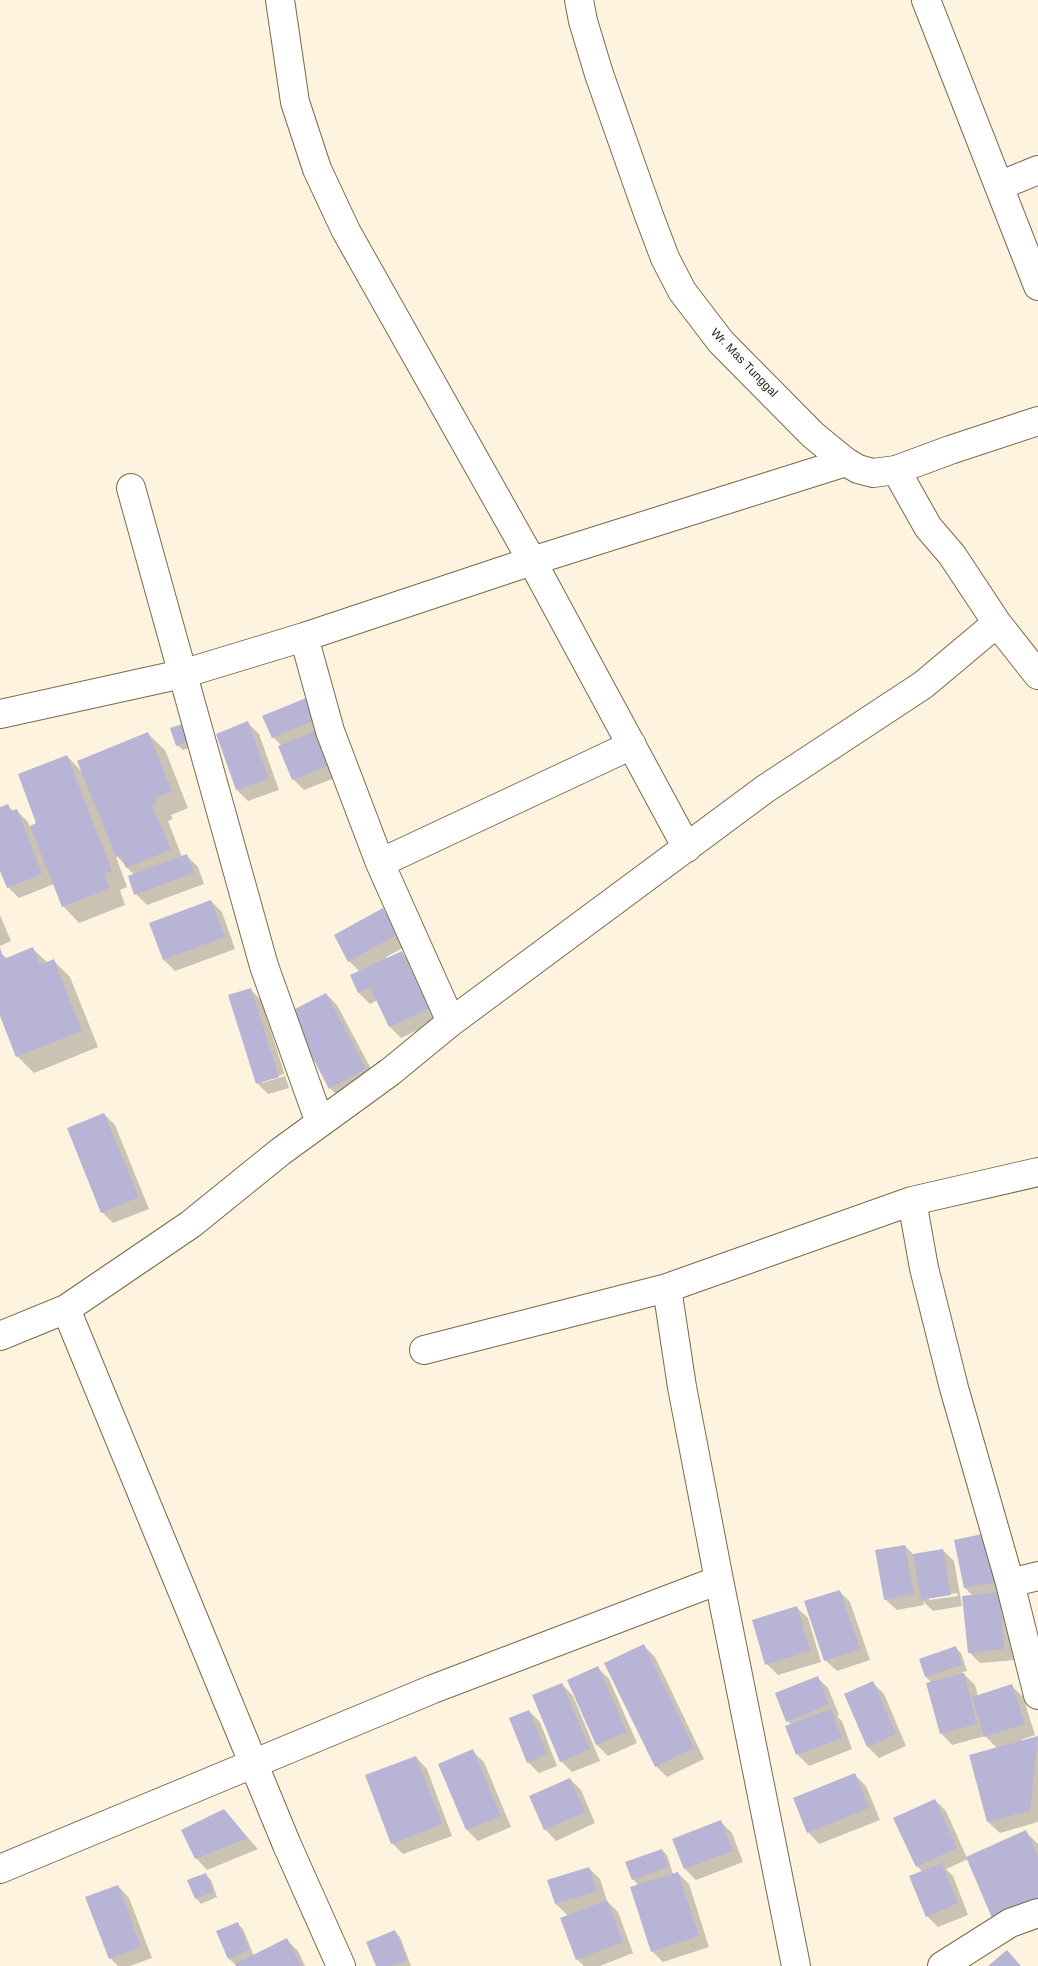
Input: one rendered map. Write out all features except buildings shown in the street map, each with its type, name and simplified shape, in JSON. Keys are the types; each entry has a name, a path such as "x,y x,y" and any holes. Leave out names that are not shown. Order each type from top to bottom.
{"street":[{"path":"280,0 295,102 317,169 346,231 532,560 687,848"},
{"name":"Wr. Mas Tunggal","path":"579,0 583,22 599,74 648,213 665,258 682,291 726,348 813,435 846,462 858,469 873,473 896,470 1038,421"},
{"path":"926,0 1038,286"},
{"path":"998,186 1038,170"},
{"path":"0,714 182,674 304,638 532,560 846,462"},
{"path":"896,470 928,527 952,556 998,623 1038,675"},
{"path":"132,488 264,966 320,1123"},
{"path":"0,1336 66,1309 191,1224 280,1152 390,1072 451,1022 766,789 923,685 998,623"},
{"path":"304,638 330,731 380,863 451,1022"},
{"path":"380,863 632,745"},
{"path":"424,1350 667,1288 912,1200 1038,1172"},
{"path":"912,1200 924,1268 954,1388 1010,1583 1038,1695"},
{"path":"667,1288 682,1387 718,1580 796,1966"},
{"path":"66,1309 287,1846 341,1966"},
{"path":"1010,1583 1038,1576"},
{"path":"0,1869 432,1689 718,1580"},
{"path":"942,1966 1010,1923 1038,1913"}]}
